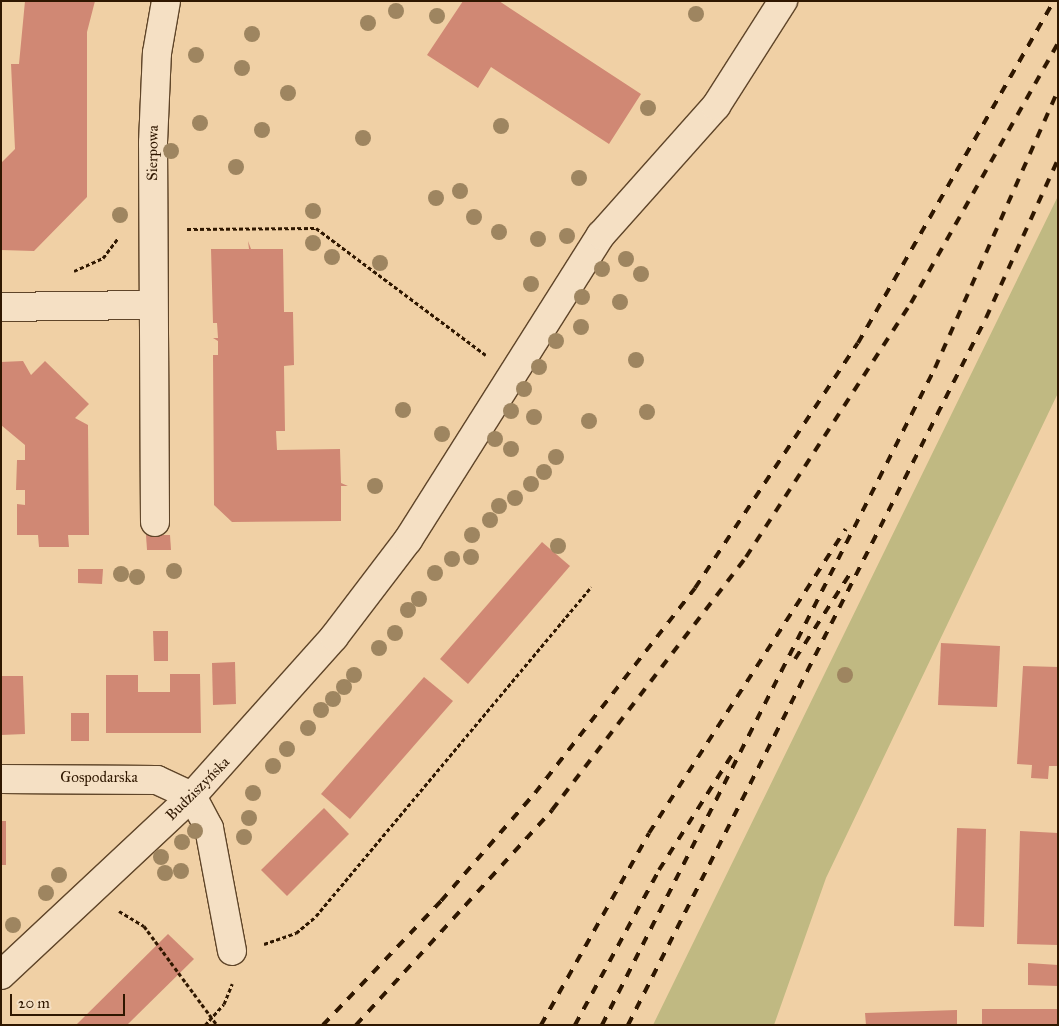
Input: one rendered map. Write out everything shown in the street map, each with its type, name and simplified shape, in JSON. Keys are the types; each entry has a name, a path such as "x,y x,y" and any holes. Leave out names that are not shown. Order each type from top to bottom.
{"street":[{"name":"Sierpowa","path":"155,522 152,229 155,86 166,1"},
{"name":"Budziszyńska","path":"1,974 192,796 263,722 375,586 601,235 711,112 783,1"},
{"path":"1,307 152,305"},
{"name":"Gospodarska","path":"1,779 157,780 192,796"},
{"path":"192,796 209,828 232,951"}],"path":[{"path":"68,306 66,274 103,258 127,226 152,229 316,228 513,374"},
{"path":"205,1025 224,1004 234,979 232,951 296,933 316,916 590,587"},
{"path":"144,926 218,1025"}],"shaded area":[{"path":"1058,196 1058,393 826,878 774,1025 653,1025"}],"building":[{"path":"25,1 95,1 87,32 87,197 34,251 1,250 1,163 15,149 11,64 19,64"},
{"path":"463,1 499,1 641,94 609,144 491,67 478,88 427,55"},
{"path":"248,241 251,249 283,249 284,312 293,312 294,365 284,366 285,431 276,431 277,450 340,449 341,483 348,486 341,486 341,521 232,522 214,505 213,355 218,355 218,341 213,338 218,338 217,323 213,323 211,249 249,249"},
{"path":"23,361 31,375 45,361 89,404 75,418 88,425 89,535 68,535 69,547 39,547 38,535 17,535 17,504 25,505 25,490 16,490 17,460 25,460 25,445 1,425 1,362"},
{"path":"146,535 170,535 171,550 147,550"},
{"path":"542,542 570,566 468,684 440,659"},
{"path":"78,569 103,569 102,584 78,583"},
{"path":"153,631 168,631 168,661 154,661"},
{"path":"941,643 1000,646 997,707 938,705"},
{"path":"235,662 236,704 213,705 212,663"},
{"path":"1023,666 1058,667 1058,766 1049,766 1048,779 1031,778 1032,765 1017,764"},
{"path":"170,674 200,674 201,733 106,733 106,675 138,675 138,692 170,692"},
{"path":"1,676 23,676 25,734 1,735"},
{"path":"424,677 453,701 350,819 321,794"},
{"path":"71,713 89,713 89,741 71,741"},
{"path":"324,808 349,834 287,896 261,870"},
{"path":"1,821 6,821 6,865 1,865"},
{"path":"957,828 986,829 984,927 954,926"},
{"path":"1020,831 1058,833 1058,945 1017,944"},
{"path":"168,934 194,959 127,1025 76,1025"},
{"path":"1028,963 1058,965 1058,986 1028,985"},
{"path":"982,1009 1058,1009 1058,1025 982,1025"},
{"path":"957,1010 957,1025 866,1025 865,1013"}],"railway":[{"path":"323,1025 441,901 535,793 695,588 858,343 1054,1"},
{"path":"356,1025 552,810 746,557 911,303 1058,43"},
{"path":"602,1025 935,368 1058,90"},
{"path":"628,1025 986,318 1058,159"},
{"path":"541,1025 649,833 846,529"},
{"path":"795,659 853,569"},
{"path":"575,1025 659,870 732,755"}]}
